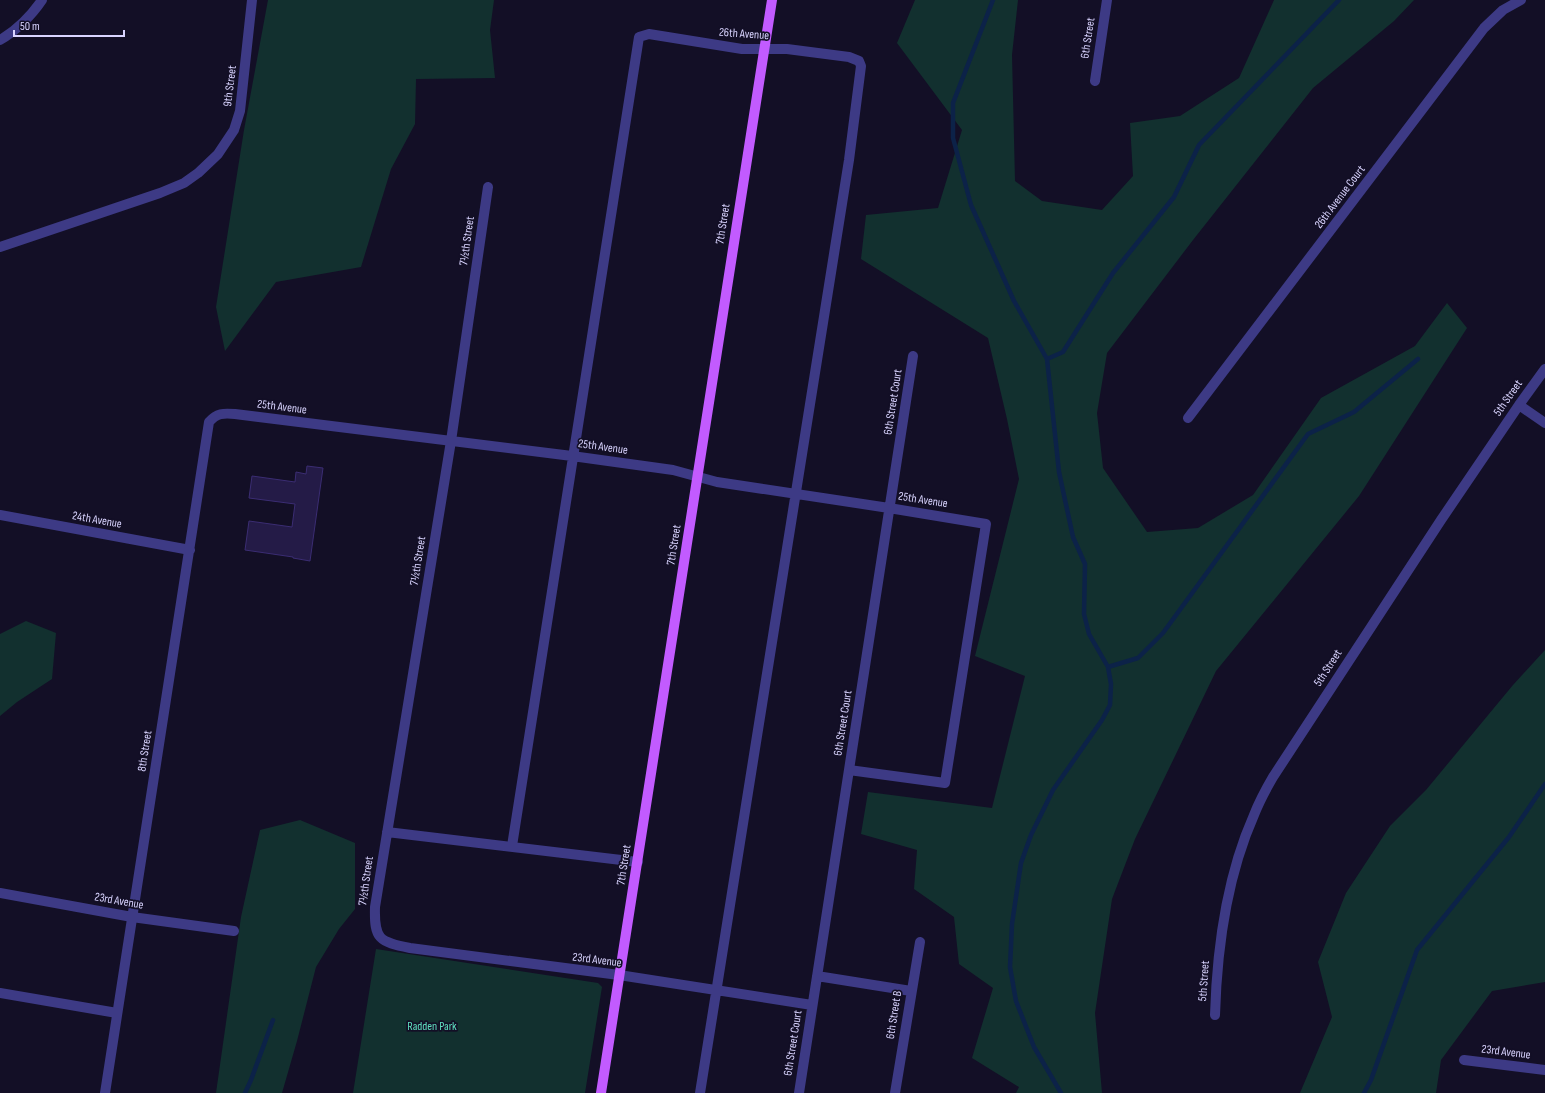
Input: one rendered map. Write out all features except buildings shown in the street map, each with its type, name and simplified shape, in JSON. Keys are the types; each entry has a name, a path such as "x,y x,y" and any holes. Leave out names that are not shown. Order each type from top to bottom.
{"main road":[{"name":"7th Street","path":"601,1093 772,0"}],"street":[{"path":"0,40 7,36 37,9 42,0"},
{"name":"9th Street","path":"0,247 160,193 184,183 207,165 218,154 234,130 240,111 252,0"},
{"name":"6th Street","path":"1095,81 1107,0"},
{"name":"26th Avenue Court","path":"1188,418 1484,28 1503,10 1521,0"},
{"name":"26th Avenue","path":"572,456 638,37 649,34 742,49 787,49 849,57 859,61 861,66 860,75 847,167 794,494"},
{"name":"7½th Street","path":"380,938 376,931 374,922 375,907 451,441 488,187"},
{"name":"6th Street Court","path":"799,1093 913,356"},
{"name":"5th Street","path":"1215,1015 1220,935 1232,879 1254,815 1273,777 1518,405 1545,369"},
{"path":"1518,405 1545,423"},
{"name":"25th Avenue","path":"215,416 223,413 235,414 673,470 717,482 986,524 945,783 849,770"},
{"name":"8th Street","path":"105,1093 209,422 215,416"},
{"path":"512,846 572,456"},
{"path":"700,1093 794,494"},
{"name":"24th Avenue","path":"0,515 190,550"},
{"path":"387,832 638,862"},
{"name":"23rd Avenue","path":"0,893 132,917 234,931"},
{"name":"23rd Avenue","path":"380,938 397,946 619,975 812,1005"},
{"name":"6th Street B","path":"895,1093 920,942"},
{"path":"817,976 911,991"},
{"path":"0,993 117,1013"},
{"name":"23rd Avenue","path":"1464,1060 1545,1070"}],"green space":[{"path":"268,0 494,0 490,30 495,78 416,79 415,124 391,169 361,267 276,282 225,351 216,307 244,130"},
{"path":"915,0 1018,0 1012,55 1015,181 1042,201 1102,210 1133,176 1130,123 1180,116 1239,78 1274,0 1414,0 1394,21 1313,88 1193,240 1107,353 1097,413 1103,468 1147,532 1198,528 1253,495 1321,398 1415,346 1447,303 1467,328 1359,496 1216,671 1135,839 1112,899 1095,1013 1102,1093 1016,1093 1019,1087 972,1058 993,988 959,964 954,917 914,889 917,850 861,834 868,792 992,808 1025,676 975,656 1019,479 988,338 861,259 866,215 938,208 962,130 897,43"},
{"path":"26,621 56,633 52,679 17,702 0,716 0,634"},
{"path":"1545,650 1545,982 1492,991 1441,1060 1436,1093 1300,1093 1332,1017 1318,962 1346,893 1390,826 1426,790 1513,685"},
{"path":"300,820 355,843 355,909 339,929 316,967 282,1093 216,1093 241,917 260,830"},
{"name":"Radden Park","path":"376,949 598,983 602,987 585,1093 353,1093"}],"waterway":[{"path":"993,0 953,103 953,138 971,205 1014,301 1047,359 1059,472 1073,537 1085,564 1084,614 1089,634 1108,667 1111,684 1110,705 1102,720 1053,790 1031,835 1021,863 1012,924 1010,967 1016,1001 1034,1047 1061,1093"},
{"path":"1047,359 1063,352 1113,273 1174,197 1199,145 1339,0"},
{"path":"1108,667 1138,658 1163,633 1308,434 1354,412 1418,359"},
{"path":"1364,1093 1371,1080 1417,950 1509,837 1545,784"},
{"path":"245,1093 273,1020"}]}
